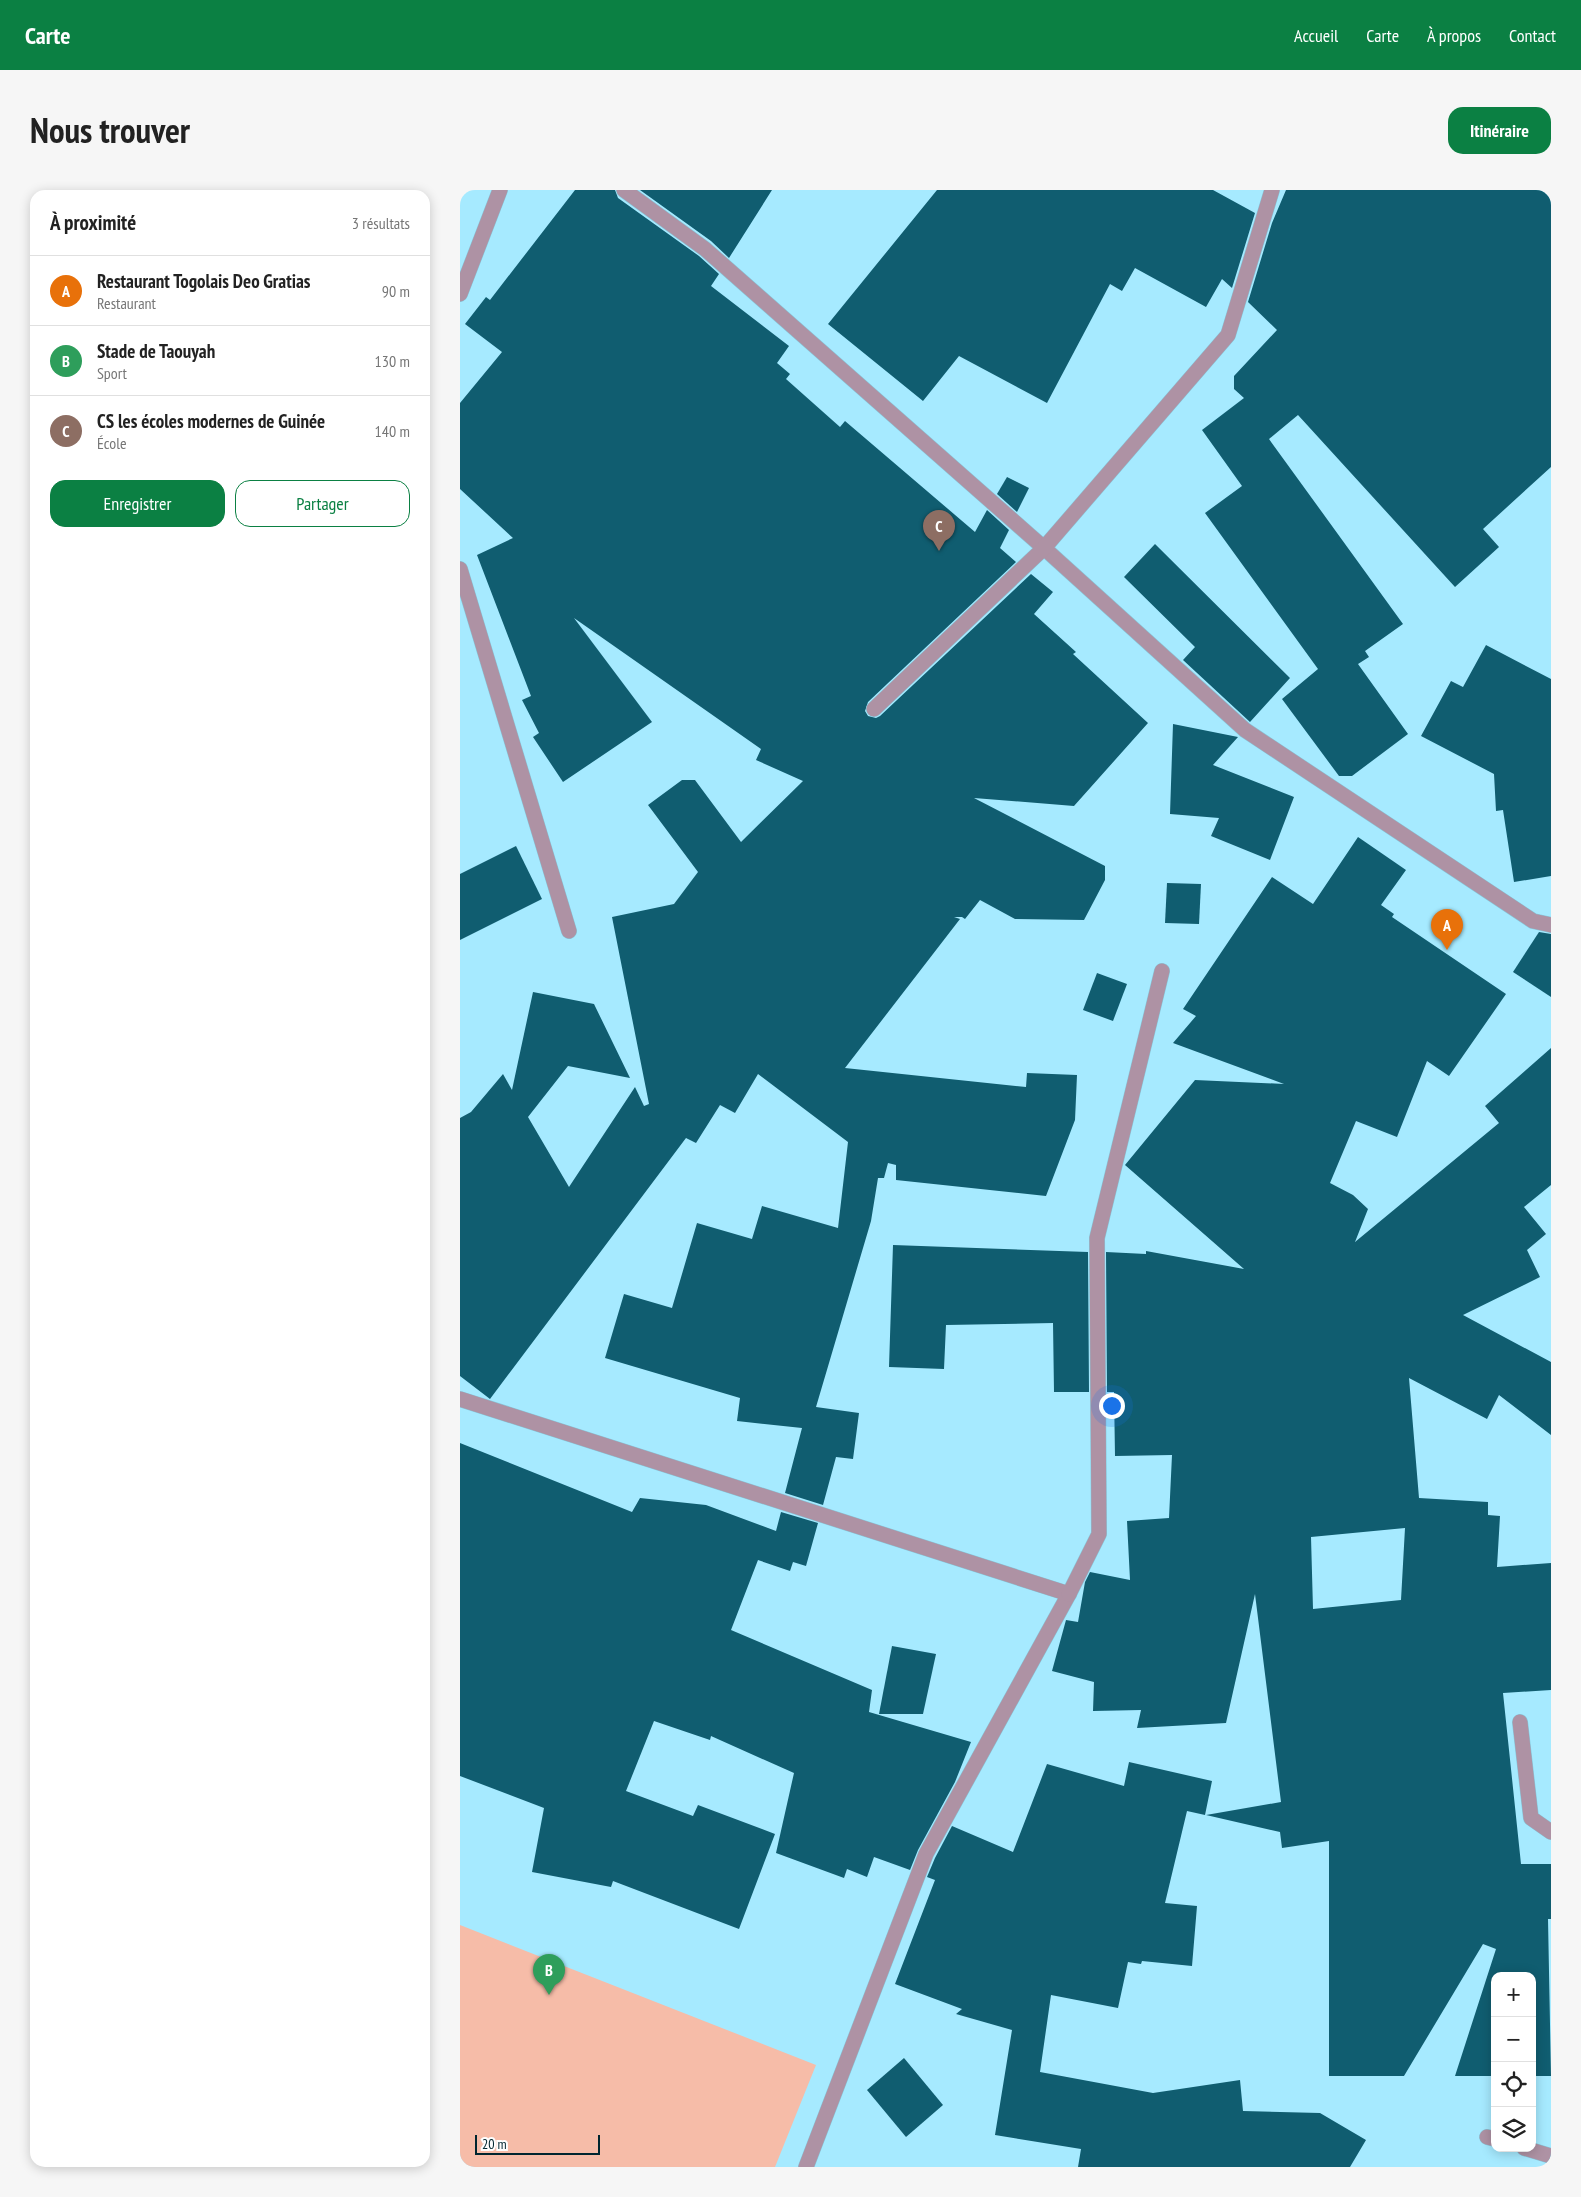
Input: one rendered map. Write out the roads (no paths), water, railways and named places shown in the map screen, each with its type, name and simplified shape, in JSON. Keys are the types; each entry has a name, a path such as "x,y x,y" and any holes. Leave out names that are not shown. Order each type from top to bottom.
{"street":[{"path":"460,294 500,190"},
{"path":"624,190 704,249 1044,548 1246,730 1533,921 1551,926"},
{"path":"874,709 1044,548 1228,335 1272,190"},
{"path":"461,579 569,931"},
{"path":"806,2167 926,1854 1069,1594 1099,1534 1097,1238 1162,971"},
{"path":"460,1399 1069,1594"},
{"path":"1520,1722 1531,1818 1551,1832"},
{"path":"1536,2152 1551,2156"}],"place":[{"name":"CS les écoles modernes de Guinée","path":"939,551"},
{"name":"Restaurant Togolais Deo Gratias","path":"1447,950"},
{"name":"Stade de Taouyah","path":"549,1995"}]}
